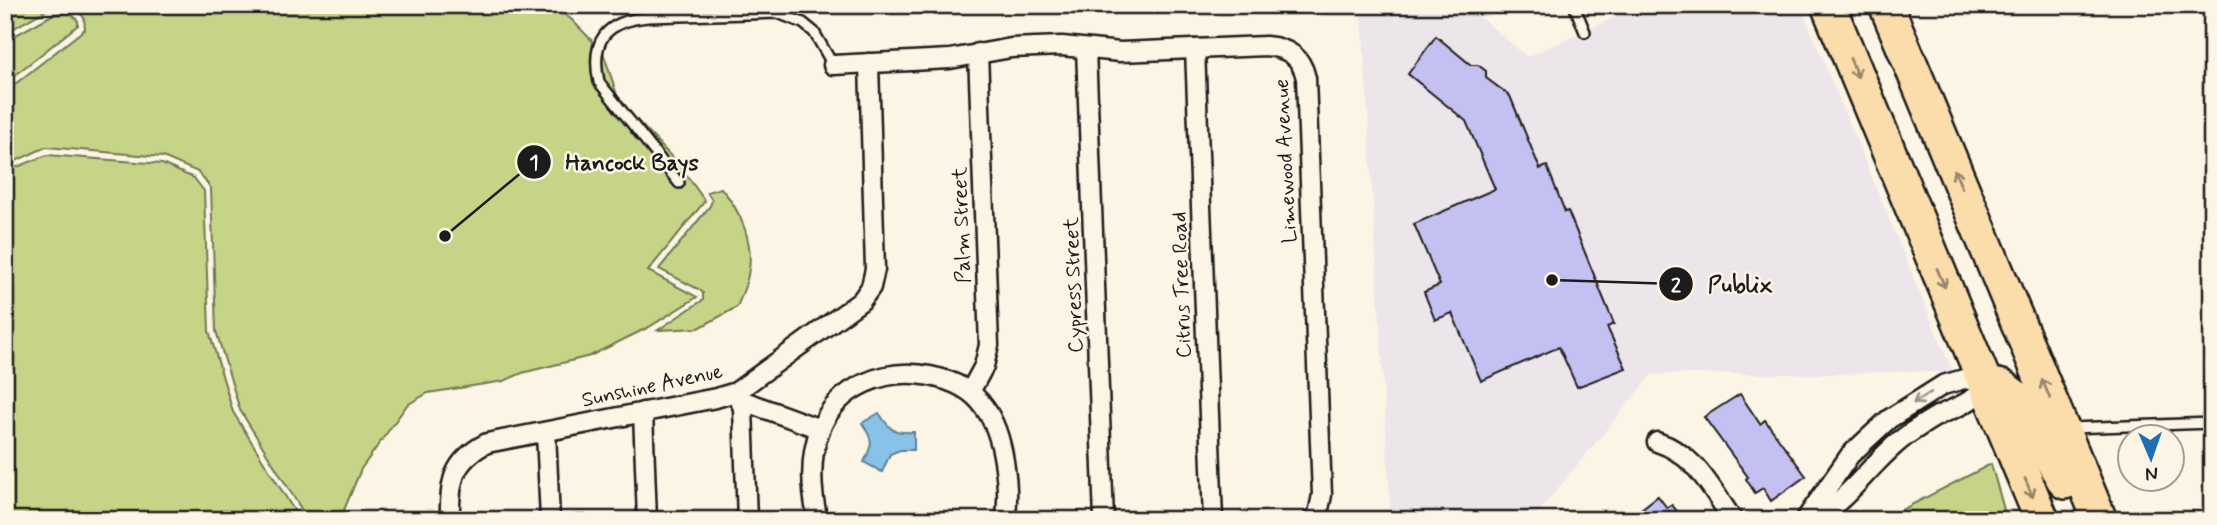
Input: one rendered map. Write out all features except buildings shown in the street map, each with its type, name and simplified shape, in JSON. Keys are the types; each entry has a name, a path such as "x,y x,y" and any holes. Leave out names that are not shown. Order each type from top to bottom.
{"highway":[{"path":"1828,5 2042,520"},
{"path":"1886,5 2100,520"},
{"path":"1985,383 2002,387 2017,398 2061,474 2082,520"}],"street":[{"name":"Limewood Avenue","path":"834,65 950,59 1024,47 1062,46 1120,52 1276,47 1297,57 1304,71 1322,495 1318,514 1312,520"},
{"name":"Cypress Street","path":"1086,49 1104,520"},
{"name":"Citrus Tree Road","path":"1195,49 1213,520"},
{"name":"Palm Street","path":"970,392 984,366 989,345 978,53"},
{"name":"Sunshine Avenue","path":"450,520 450,486 458,467 469,454 487,443 738,396 861,301 871,287 875,258 869,63"},
{"path":"818,520 814,494 814,460 820,429 840,400 854,389 888,374 906,373 942,378 970,392 987,412 1000,441 1006,481 1005,520"},
{"path":"1805,520 1850,455 1888,419 1943,384 1964,379 1985,383 1974,398 1906,436 1844,499 1814,520"},
{"path":"738,396 820,429"},
{"path":"738,396 743,416 747,520"},
{"path":"643,412 648,520"},
{"path":"546,432 550,520"},
{"path":"1657,442 1688,458 1732,520"},
{"path":"1850,455 1870,470"}],"lane":[{"path":"1574,5 1586,32"},
{"path":"679,183 598,82 596,49 610,28 632,18 648,16 778,13 794,18 814,32 834,65"},
{"path":"2062,428 2212,423"}],"shaded area":[{"path":"1358,5 1466,5 1527,57 1642,5 1800,5 1953,373 1912,371 1652,374 1532,520 1391,520 1363,29"}],"green space":[{"path":"5,5 66,5 50,8 5,33"},
{"path":"74,5 550,5 571,19 603,52 619,101 680,166 705,201 648,271 697,297 649,327 590,356 522,373 504,381 428,393 407,405 361,469 344,510 345,520 308,520 240,410 216,331 211,188 198,172 163,157 46,147 5,166 5,92 85,29 84,18"},
{"path":"70,12 78,25 5,83 5,41 52,15"},
{"path":"47,155 162,164 194,178 204,191 209,331 233,412 300,520 5,520 5,176 12,169"},
{"path":"721,188 735,207 745,228 750,252 747,279 737,307 699,328 658,330 703,300 700,290 659,269 710,206 712,200 707,192"},
{"path":"1991,464 2007,520 1882,520"}],"water":[{"path":"879,413 893,430 914,432 914,450 900,450 890,454 882,472 864,462 871,443 862,423"}],"place":[{"name":"Hancock Bays","path":"445,236"},
{"name":"Publix","path":"1552,280"}]}
